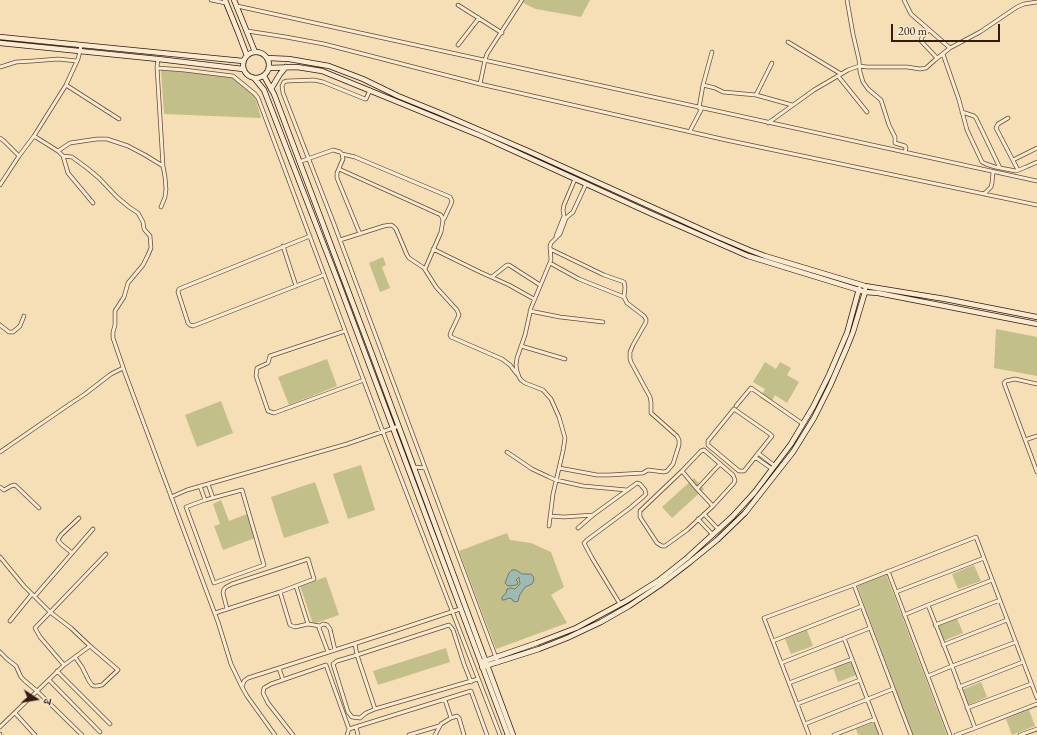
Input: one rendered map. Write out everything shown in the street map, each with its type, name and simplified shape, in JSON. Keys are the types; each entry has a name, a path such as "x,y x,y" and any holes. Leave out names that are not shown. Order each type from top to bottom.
{"street":[{"path":"211,0 225,2 247,56"},
{"path":"234,0 255,52"},
{"path":"480,84 487,54 522,0"},
{"path":"847,0 861,77 864,85 882,102 889,125 895,137 895,143 905,146 905,152"},
{"path":"904,0 911,14 950,48"},
{"path":"768,123 814,90 848,70 859,66 926,68 950,48 980,32 1017,7 1024,4 1037,2"},
{"path":"458,5 502,32"},
{"path":"237,6 1037,181"},
{"path":"458,45 479,18"},
{"path":"929,30 922,37 921,41 937,58"},
{"path":"247,31 324,44 480,84 690,131 1037,205"},
{"path":"0,37 243,61"},
{"path":"788,42 839,75 867,112"},
{"path":"0,43 80,53 242,69"},
{"path":"0,185 34,136 66,85 80,53 81,45"},
{"path":"255,79 264,76 268,72 269,68 267,58 263,54 255,52 247,56 243,61 242,69 249,77 255,79 264,90 339,284 460,609 513,735"},
{"path":"690,131 700,108 703,85 712,52"},
{"path":"943,54 967,130 982,162 1009,170 1018,170 1037,162"},
{"path":"267,58 289,59 329,66 363,79 398,96 440,112 749,250 860,285 866,289 1037,324"},
{"path":"0,67 16,62 58,59 77,60"},
{"path":"158,60 157,68 166,189 161,207"},
{"path":"756,95 772,63"},
{"path":"271,89 286,67"},
{"path":"269,68 297,67 322,71 369,92 481,136 574,182 748,256 859,290 866,289 945,298 1037,317"},
{"path":"157,68 231,75 255,94 262,107 383,432 500,735"},
{"path":"264,76 340,240 423,468 498,662"},
{"path":"369,92 366,98 363,98 323,82 308,80 284,82 282,86 304,160 508,735"},
{"path":"66,85 119,119"},
{"path":"703,85 723,92 756,95 792,105"},
{"path":"962,112 976,118 1000,168"},
{"path":"1008,118 998,124 996,128 1018,170"},
{"path":"34,136 58,151 63,156 68,173 94,203"},
{"path":"0,138 19,156"},
{"path":"58,151 70,143 107,139 128,146 164,166"},
{"path":"1013,160 1037,148"},
{"path":"304,160 333,150 355,157 450,197 452,201 451,204 443,220 441,232 425,269"},
{"path":"342,154 343,159 337,173 337,178 360,234"},
{"path":"63,156 72,157 100,178 117,197 138,213 143,222 144,229 150,236 150,251 143,265 128,283 124,297 115,311 112,332 113,338 215,613 231,664 247,696 275,735"},
{"path":"339,169 442,215 443,220"},
{"path":"984,194 991,187 993,172"},
{"path":"518,377 516,365 517,358 530,311 552,257 550,249 551,243 560,234 566,218 573,212 585,186 590,179"},
{"path":"556,238 564,216 564,205 574,182"},
{"path":"340,240 384,226 393,226 396,229 406,255 425,269 436,288 459,312 451,332 451,337 502,359 510,365 518,377 525,383 544,390 551,399 559,417 565,438 556,480 549,526"},
{"path":"310,236 179,290 178,292 188,323 193,326 324,275"},
{"path":"283,246 296,286"},
{"path":"433,249 509,285 534,300"},
{"path":"550,249 624,282 624,297 627,303 646,319 646,322 630,352 631,362 650,397 651,413 678,438 678,445 673,464 668,471 648,470 643,473 597,475 559,468"},
{"path":"550,263 579,279 624,297"},
{"path":"492,277 509,265 540,286"},
{"path":"484,664 495,657 576,628 620,604 658,581 687,558 732,518 750,498 791,444 823,388 847,333 860,285"},
{"path":"484,664 498,662 567,638 601,622 629,606 690,562 717,540 745,513 793,452 814,418 847,348 866,289"},
{"path":"530,311 554,316 603,322"},
{"path":"0,325 9,332 13,332 20,326 24,316"},
{"path":"345,331 270,356 268,363 257,368 256,376 268,411 274,413 364,380"},
{"path":"521,346 565,359"},
{"path":"0,452 85,394 111,374 123,368"},
{"path":"1037,384 1015,380 1006,381 1004,383 1037,472"},
{"path":"736,406 751,388 803,424"},
{"path":"734,409 772,435 758,453 744,471 739,471 708,445 708,441 734,409"},
{"path":"171,497 187,490 340,446 399,426"},
{"path":"1025,440 1037,436"},
{"path":"701,450 705,451 720,464 733,475 735,480 734,483 713,506 687,530 665,546 657,543 640,517 639,513 641,509 682,471 701,450"},
{"path":"507,452 532,469 556,480 583,486 627,490"},
{"path":"758,453 773,468"},
{"path":"755,457 773,468"},
{"path":"697,489 720,464"},
{"path":"414,467 423,468"},
{"path":"682,471 713,506"},
{"path":"578,528 593,515 637,483 640,484 645,490 646,494 630,508 584,543 620,604"},
{"path":"208,484 212,498"},
{"path":"0,487 4,490 15,485 39,508"},
{"path":"200,486 205,500"},
{"path":"242,490 264,565 214,583 186,507 205,500 242,490"},
{"path":"704,514 719,530"},
{"path":"550,516 564,517 593,515"},
{"path":"72,553 58,540 61,535 79,518"},
{"path":"698,519 713,535"},
{"path":"10,621 93,529"},
{"path":"809,735 764,618 854,585 976,537 1037,698"},
{"path":"64,665 40,637 35,630 36,627 106,554"},
{"path":"0,557 24,586 50,612 71,628 118,669 102,685 97,686 90,683 82,667 74,657"},
{"path":"896,592 984,558"},
{"path":"215,613 280,592 314,579 308,559 226,587 222,593 227,609"},
{"path":"888,571 950,735"},
{"path":"904,615 992,580"},
{"path":"854,585 911,735"},
{"path":"296,586 308,624"},
{"path":"280,592 290,626 295,627 308,624 320,626 326,624 328,626 335,650"},
{"path":"936,625 1000,600"},
{"path":"928,605 975,728"},
{"path":"773,641 862,606"},
{"path":"242,687 244,681 248,678 460,609"},
{"path":"943,645 1007,620"},
{"path":"471,682 453,630 449,625 333,664 348,712 352,717 360,718 366,712 375,708 471,682 478,679"},
{"path":"320,626 319,631 328,652"},
{"path":"781,663 870,628"},
{"path":"844,638 881,735"},
{"path":"928,676 1016,642"},
{"path":"354,644 375,708"},
{"path":"0,727 56,672 90,646"},
{"path":"0,652 16,666 21,677 82,735"},
{"path":"461,656 468,654"},
{"path":"789,683 852,659"},
{"path":"959,687 1023,662"},
{"path":"293,735 268,703 263,693 264,688 271,684 326,665 349,729 347,735"},
{"path":"278,668 283,680"},
{"path":"56,672 110,724"},
{"path":"49,680 100,732"},
{"path":"797,704 860,680"},
{"path":"968,708 1032,684"},
{"path":"805,724 893,689"},
{"path":"349,729 471,691 488,735"},
{"path":"444,700 452,718"},
{"path":"956,735 1037,704"},
{"path":"15,713 35,735"},
{"path":"409,735 439,726 456,716 458,717 464,735"},
{"path":"834,735 875,719"},
{"path":"436,735 439,726"},
{"path":"356,727 358,735"},
{"path":"1020,735 1037,729"}],"shaded area":[{"path":"524,0 590,0 581,17 536,9 523,2"},
{"path":"161,70 230,76 255,97 261,118 164,114"},
{"path":"383,257 386,265 382,267 390,288 380,292 369,263"},
{"path":"996,329 1037,337 1037,376 994,368"},
{"path":"327,359 337,386 289,405 278,377"},
{"path":"765,362 776,369 780,362 791,368 787,375 799,382 787,403 775,395 770,404 760,398 765,389 753,382"},
{"path":"221,401 233,433 197,447 185,415"},
{"path":"361,465 375,510 348,519 333,474"},
{"path":"694,478 704,489 672,518 662,507"},
{"path":"315,482 329,523 284,538 271,497"},
{"path":"221,500 229,521 247,514 255,538 223,550 214,526 220,524 213,504"},
{"path":"507,533 510,540 531,543 551,552 564,587 551,595 567,623 496,649 459,551"},
{"path":"974,565 981,581 958,589 952,574"},
{"path":"886,574 947,735 913,735 857,585"},
{"path":"326,577 339,615 313,624 300,586"},
{"path":"957,618 963,633 943,641 937,626"},
{"path":"807,630 813,646 791,654 785,639"},
{"path":"446,648 450,662 378,685 373,671"},
{"path":"850,660 856,675 838,682 833,667"},
{"path":"981,682 987,697 968,705 962,690"},
{"path":"1029,710 1035,726 1012,735 1006,719"},
{"path":"874,722 879,735 858,735 856,729"}],"water":[{"path":"512,570 516,570 522,574 531,574 534,580 532,584 525,587 519,596 518,601 516,602 509,598 502,600 502,597 506,593 507,589 515,589 520,584 519,577 516,580 518,582 517,585 508,586 505,583 509,573"}]}
